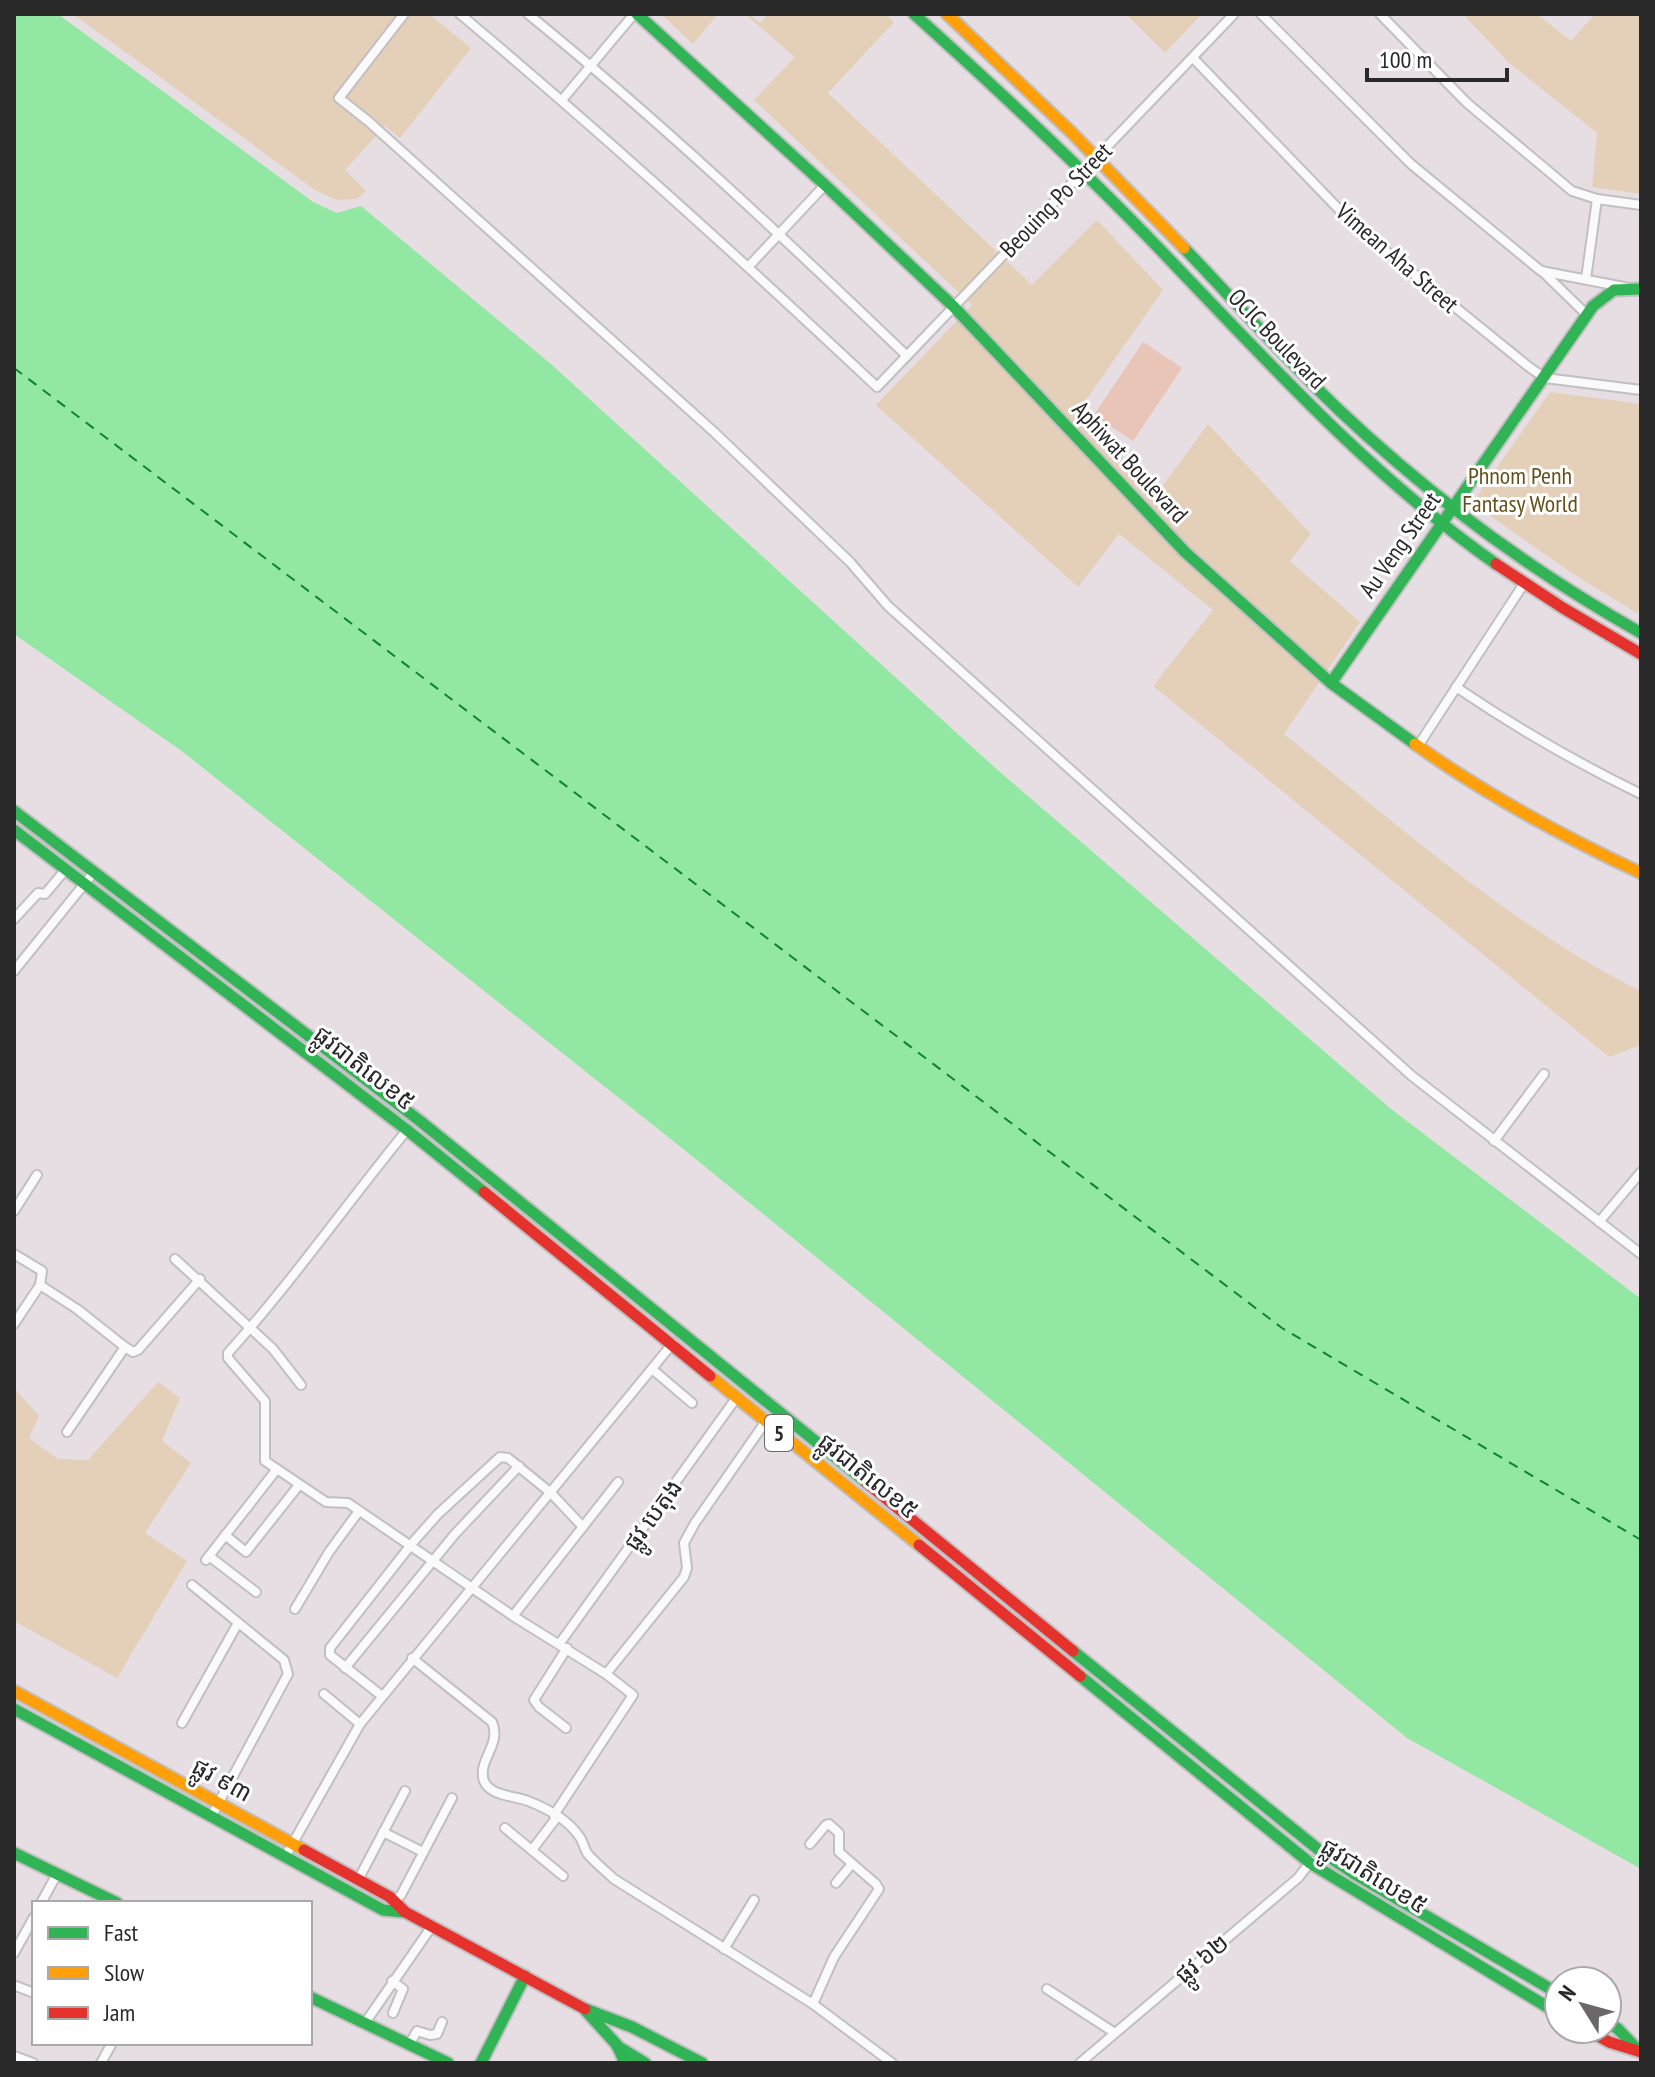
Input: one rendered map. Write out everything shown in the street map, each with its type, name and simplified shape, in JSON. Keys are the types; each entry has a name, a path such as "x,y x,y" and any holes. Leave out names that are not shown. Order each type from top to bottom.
{"main road":[{"name":"Aphiwat Boulevard","path":"636,14 954,307 1185,552 1331,683 1455,773 1567,838 1641,873"},
{"name":"OCIC Boulevard","path":"914,14 1084,172 1346,441 1441,523 1552,602 1641,654"},
{"name":"OCIC Boulevard","path":"947,14 1097,157 1355,426 1452,508 1562,587 1641,633"},
{"name":"Au Veng Street","path":"1331,683 1587,315 1602,297 1625,287"},
{"path":"1625,287 1641,289"},
{"name":"ផ្លូវជាតិលេខ៥","path":"14,811 339,1056 1319,1850 1543,1985"},
{"name":"ផ្លូវជាតិលេខ៥","path":"14,830 407,1130 1310,1863 1543,2004"},
{"name":"ផ្លូវ ៩៣","path":"14,1691 358,1880 394,1901 405,1912 583,2008 632,2027 702,2063"},
{"name":"ផ្លូវ ៩៣","path":"14,1709 383,1910 405,1912"},
{"path":"14,1853 113,1901"},
{"path":"481,2063 525,1976"},
{"path":"312,1998 448,2063"},
{"path":"583,2008 617,2045 645,2063"},
{"path":"625,2063 617,2045 622,2033 632,2027"},
{"path":"1623,2034 1640,2052"},
{"path":"1618,2045 1640,2052"}],"street":[{"path":"404,14 339,98 714,432 850,562 888,606 1136,831 1412,1076 1641,1254"},
{"path":"460,14 749,266 825,185"},
{"path":"528,14 591,65 779,234 907,356"},
{"path":"562,100 636,14"},
{"name":"Beouing Po Street","path":"749,266 877,387 1234,14"},
{"path":"1261,14 1411,164 1541,271 1587,315"},
{"path":"1380,14 1467,103 1572,191 1597,199 1641,205"},
{"name":"Vimean Aha Street","path":"1193,58 1355,226 1545,378"},
{"path":"1586,279 1597,199"},
{"path":"1541,271 1625,287"},
{"path":"1545,378 1641,390"},
{"path":"1418,746 1525,582"},
{"path":"1456,687 1494,713 1641,794"},
{"path":"14,919 38,893 45,894 66,869"},
{"path":"14,971 94,872"},
{"path":"1494,1141 1544,1074"},
{"path":"407,1130 227,1355 240,1375 265,1401 264,1459 326,1502 344,1501 513,1616 564,1645 633,1695 532,1850"},
{"path":"1599,1222 1641,1172"},
{"path":"14,1211 37,1175"},
{"path":"14,1254 42,1271 40,1285 14,1324"},
{"path":"175,1259 273,1349 301,1385"},
{"path":"40,1285 133,1352 200,1279"},
{"path":"285,1857 360,1724 681,1333"},
{"path":"67,1432 125,1347"},
{"path":"652,1369 692,1403"},
{"name":"ផ្លូវ បេតុង","path":"566,1728 534,1700 564,1645 746,1387"},
{"path":"606,1674 684,1577 687,1568 684,1543 775,1411"},
{"path":"382,1696 330,1655 330,1648 409,1546 438,1514 500,1457 508,1458 519,1466 551,1493 583,1527"},
{"path":"345,1668 432,1561 519,1466"},
{"path":"256,1592 208,1558 277,1469"},
{"path":"513,1616 618,1482"},
{"path":"225,1535 246,1552 299,1485"},
{"path":"295,1609 329,1552 359,1511"},
{"path":"192,1585 284,1660 288,1674 211,1817"},
{"path":"182,1723 238,1623"},
{"path":"412,1658 492,1722 496,1731 495,1740 483,1770 487,1786 556,1816 581,1838 588,1854 614,1879 813,2004 892,2063"},
{"path":"324,1694 360,1724"},
{"path":"358,1880 405,1791"},
{"path":"394,1901 401,1895 452,1798"},
{"path":"810,1844 829,1824 839,1833 839,1852 879,1889 834,1957 813,2004"},
{"path":"505,1828 563,1876"},
{"path":"383,1832 423,1852"},
{"name":"ផ្លូវ ៦២","path":"1080,2063 1298,1878 1319,1850"},
{"path":"836,1883 851,1865"},
{"path":"42,1901 57,1874"},
{"path":"724,1949 754,1900"},
{"path":"14,1953 32,1921"},
{"path":"365,2023 432,1926"},
{"path":"392,1981 403,1989 393,2013"},
{"path":"16,1986 32,1992"},
{"path":"1047,1989 1115,2033"},
{"path":"409,2045 417,2031 434,2035 442,2022"},
{"path":"101,2063 111,2045"},
{"path":"14,2056 28,2062"}],"green space":[{"path":"73,14 429,14 471,48 400,138 385,126 345,170 366,191 357,199 337,200 315,190"},
{"path":"661,14 718,14 693,44"},
{"path":"745,14 760,23 768,14 886,14 894,22 828,93 1032,285 1097,220 1163,290 1079,410 1156,495 1208,424 1311,534 1290,561 1360,622 1284,734 1499,904 1590,963 1638,990 1641,985 1641,1045 1609,1057 1153,686 1213,610 1119,534 1078,587 876,405 972,305 754,100 795,57"},
{"path":"1126,14 1202,14 1165,53"},
{"path":"1463,14 1537,14 1571,41 1595,14 1641,14 1641,194 1592,187 1597,133 1508,62"},
{"name":"Phnom Penh Fantasy World","path":"1550,392 1641,404 1641,607 1637,613 1570,572 1472,503"},
{"path":"158,1382 180,1398 162,1441 191,1463 145,1533 187,1561 117,1678 14,1621 14,1388 39,1416 29,1438 58,1459 88,1460"}],"shaded area":[{"path":"14,14 58,14 313,202 337,213 361,206 552,365 992,765 1391,1109 1641,1299 1641,1869 1407,1738 687,1152 183,752 14,634"},
{"path":"1143,342 1182,368 1133,441 1094,415"}],"ferry route":[{"path":"14,368 1282,1328 1641,1540"}],"traffic: fast":[{"path":"637,14 954,307 1185,552 1331,683 1415,744"},
{"path":"914,14 1090,179 1357,450 1401,490 1496,564"},
{"path":"1184,248 1319,391 1410,473 1521,558 1641,633"},
{"path":"1331,683 1593,306 1614,290 1641,289"},
{"path":"14,811 420,1121 867,1483"},
{"path":"14,830 484,1192"},
{"path":"1073,1651 1319,1850 1543,1985"},
{"path":"1080,1676 1310,1863 1543,2004"},
{"path":"14,1709 383,1910 405,1912"},
{"path":"14,1853 113,1901"},
{"path":"481,2063 525,1976"},
{"path":"312,1998 448,2063"},
{"path":"585,2009 632,2027 702,2063"},
{"path":"586,2011 617,2045 625,2063"},
{"path":"1623,2034 1639,2051"},
{"path":"617,2046 645,2063"}],"traffic: slow":[{"path":"947,14 1072,133 1184,248"},
{"path":"1415,744 1525,814 1641,873"},
{"path":"710,1376 919,1545"},
{"path":"14,1691 304,1850"}],"traffic: jam":[{"path":"1496,564 1641,654"},
{"path":"484,1192 710,1376"},
{"path":"867,1483 1073,1651"},
{"path":"919,1545 1080,1676"},
{"path":"304,1850 390,1897 405,1912 585,2009"},
{"path":"1619,2045 1641,2052"}]}
